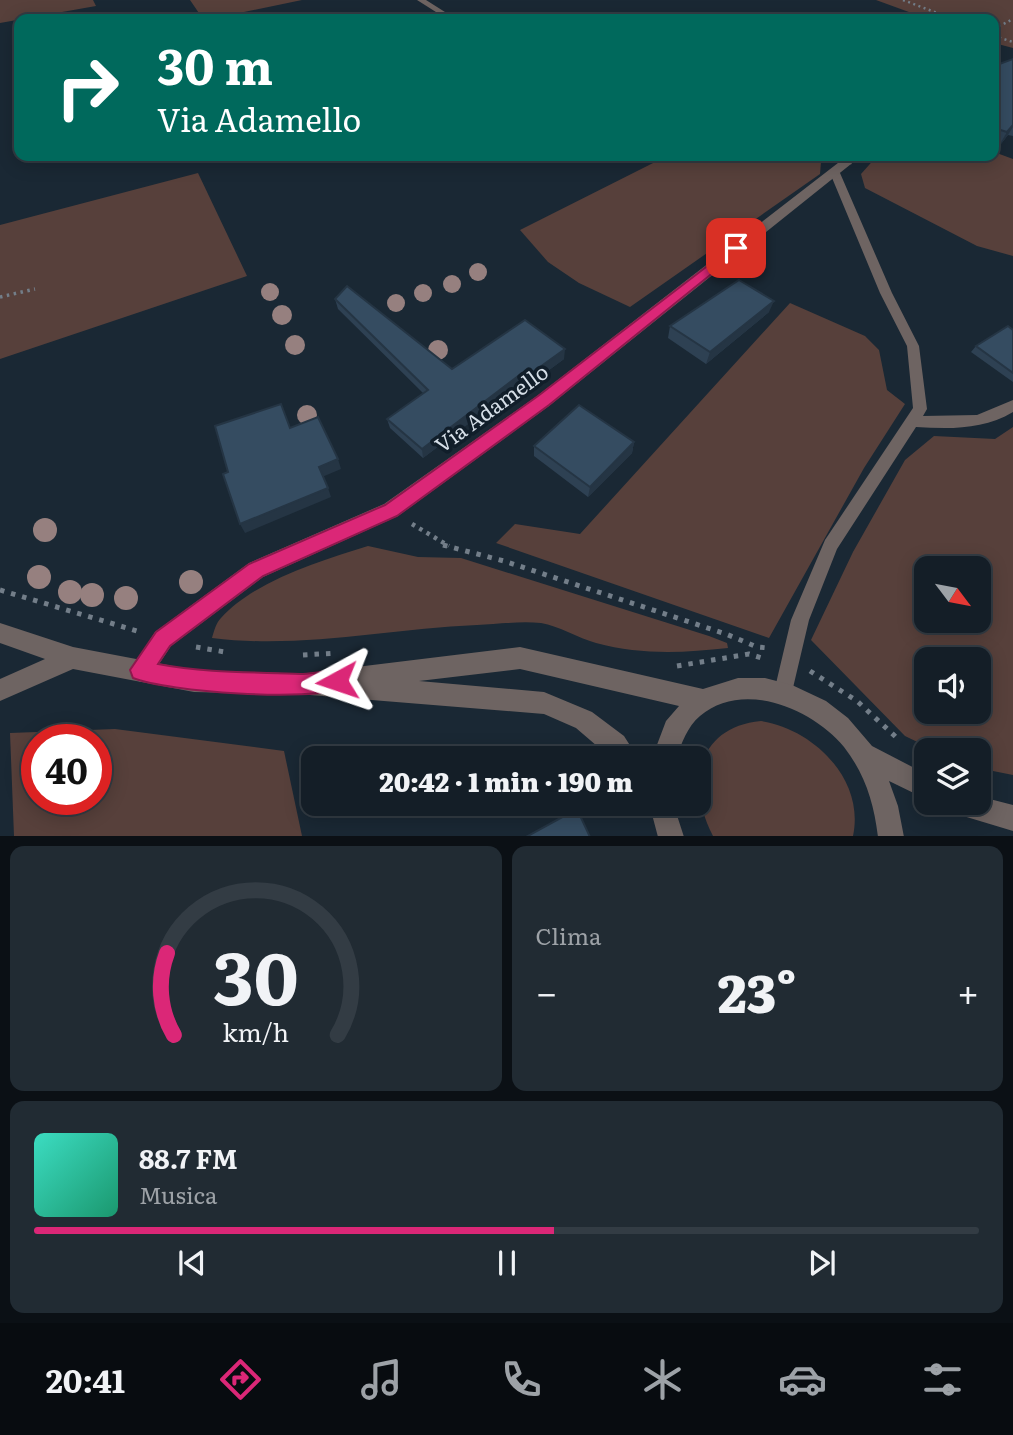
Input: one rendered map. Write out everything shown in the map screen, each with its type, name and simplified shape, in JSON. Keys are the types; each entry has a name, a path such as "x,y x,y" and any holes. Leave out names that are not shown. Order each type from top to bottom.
{"street":[{"name":"Via Adamello","path":"141,670 163,639 256,570 391,510 543,401 842,162"},
{"path":"0,633 73,658 194,681 310,684 544,703 584,720 617,746"},
{"path":"0,690 73,658"},
{"path":"310,684 520,658 702,700"},
{"path":"666,746 681,719 702,700 728,689 752,687 783,692 814,707 840,727 864,755 881,789 889,815 891,836"},
{"path":"864,755 914,781"},
{"path":"991,812 1013,818"},
{"path":"665,816 671,836"}],"lane":[{"path":"425,3 445,0"},
{"path":"425,3 444,14"},
{"path":"783,692 800,620 831,545 920,409 913,346 863,242 842,162"},
{"path":"912,421 965,424 1002,413 1013,405"}],"path":[{"path":"904,0 940,14"},
{"path":"0,298 36,289"},
{"path":"391,510 444,545 504,561 726,634 757,647 793,649"}],"shaded area":[{"path":"0,0 93,0 96,6 51,14 14,14 14,21 0,23"},
{"path":"190,0 302,0 234,14 200,14"},
{"path":"876,0 1013,0 1013,48 999,44 999,14 914,14"},
{"path":"999,154 1013,159 1013,256 977,246 865,188 861,174 873,161 999,161"},
{"path":"657,161 821,162 820,174 630,307 579,283 548,262 520,230"},
{"path":"198,173 247,276 0,359 0,225"},
{"path":"790,303 865,336 879,350 887,390 905,404 864,468 769,638 496,543 515,524 580,534"},
{"path":"1013,427 1013,775 991,771 991,738 914,738 914,740 905,736 811,640 853,552 905,460 934,436 995,439"},
{"path":"368,546 418,557 461,558 709,636 727,643 728,648 678,652 629,650 596,643 555,627 533,622 444,627 311,640 245,641 212,638 221,618 235,605 270,582"},
{"path":"761,721 781,726 817,746 843,777 851,796 855,815 853,836 713,836 705,816 711,816 711,747 723,734 739,726"},
{"path":"112,729 115,729 284,751 302,836 14,836 10,733 21,733 21,815 112,815"}],"building":[{"path":"1013,59 1013,125 1007,132 999,130 999,64"},
{"path":"739,280 774,301 710,352 670,326"},
{"path":"347,286 452,369 525,320 565,349 526,377 521,374 422,449 387,419 428,390 335,299"},
{"path":"1008,326 1013,330 1013,373 976,346"},
{"path":"281,404 290,428 318,417 338,459 319,467 328,488 240,524 223,474 228,472 215,426"},
{"path":"579,405 634,442 590,487 534,446"},
{"path":"564,816 580,816 590,836 528,836"}],"route":[{"path":"337,681 310,684 194,681 141,670 163,639 256,570 391,510 543,401 736,248"}]}
